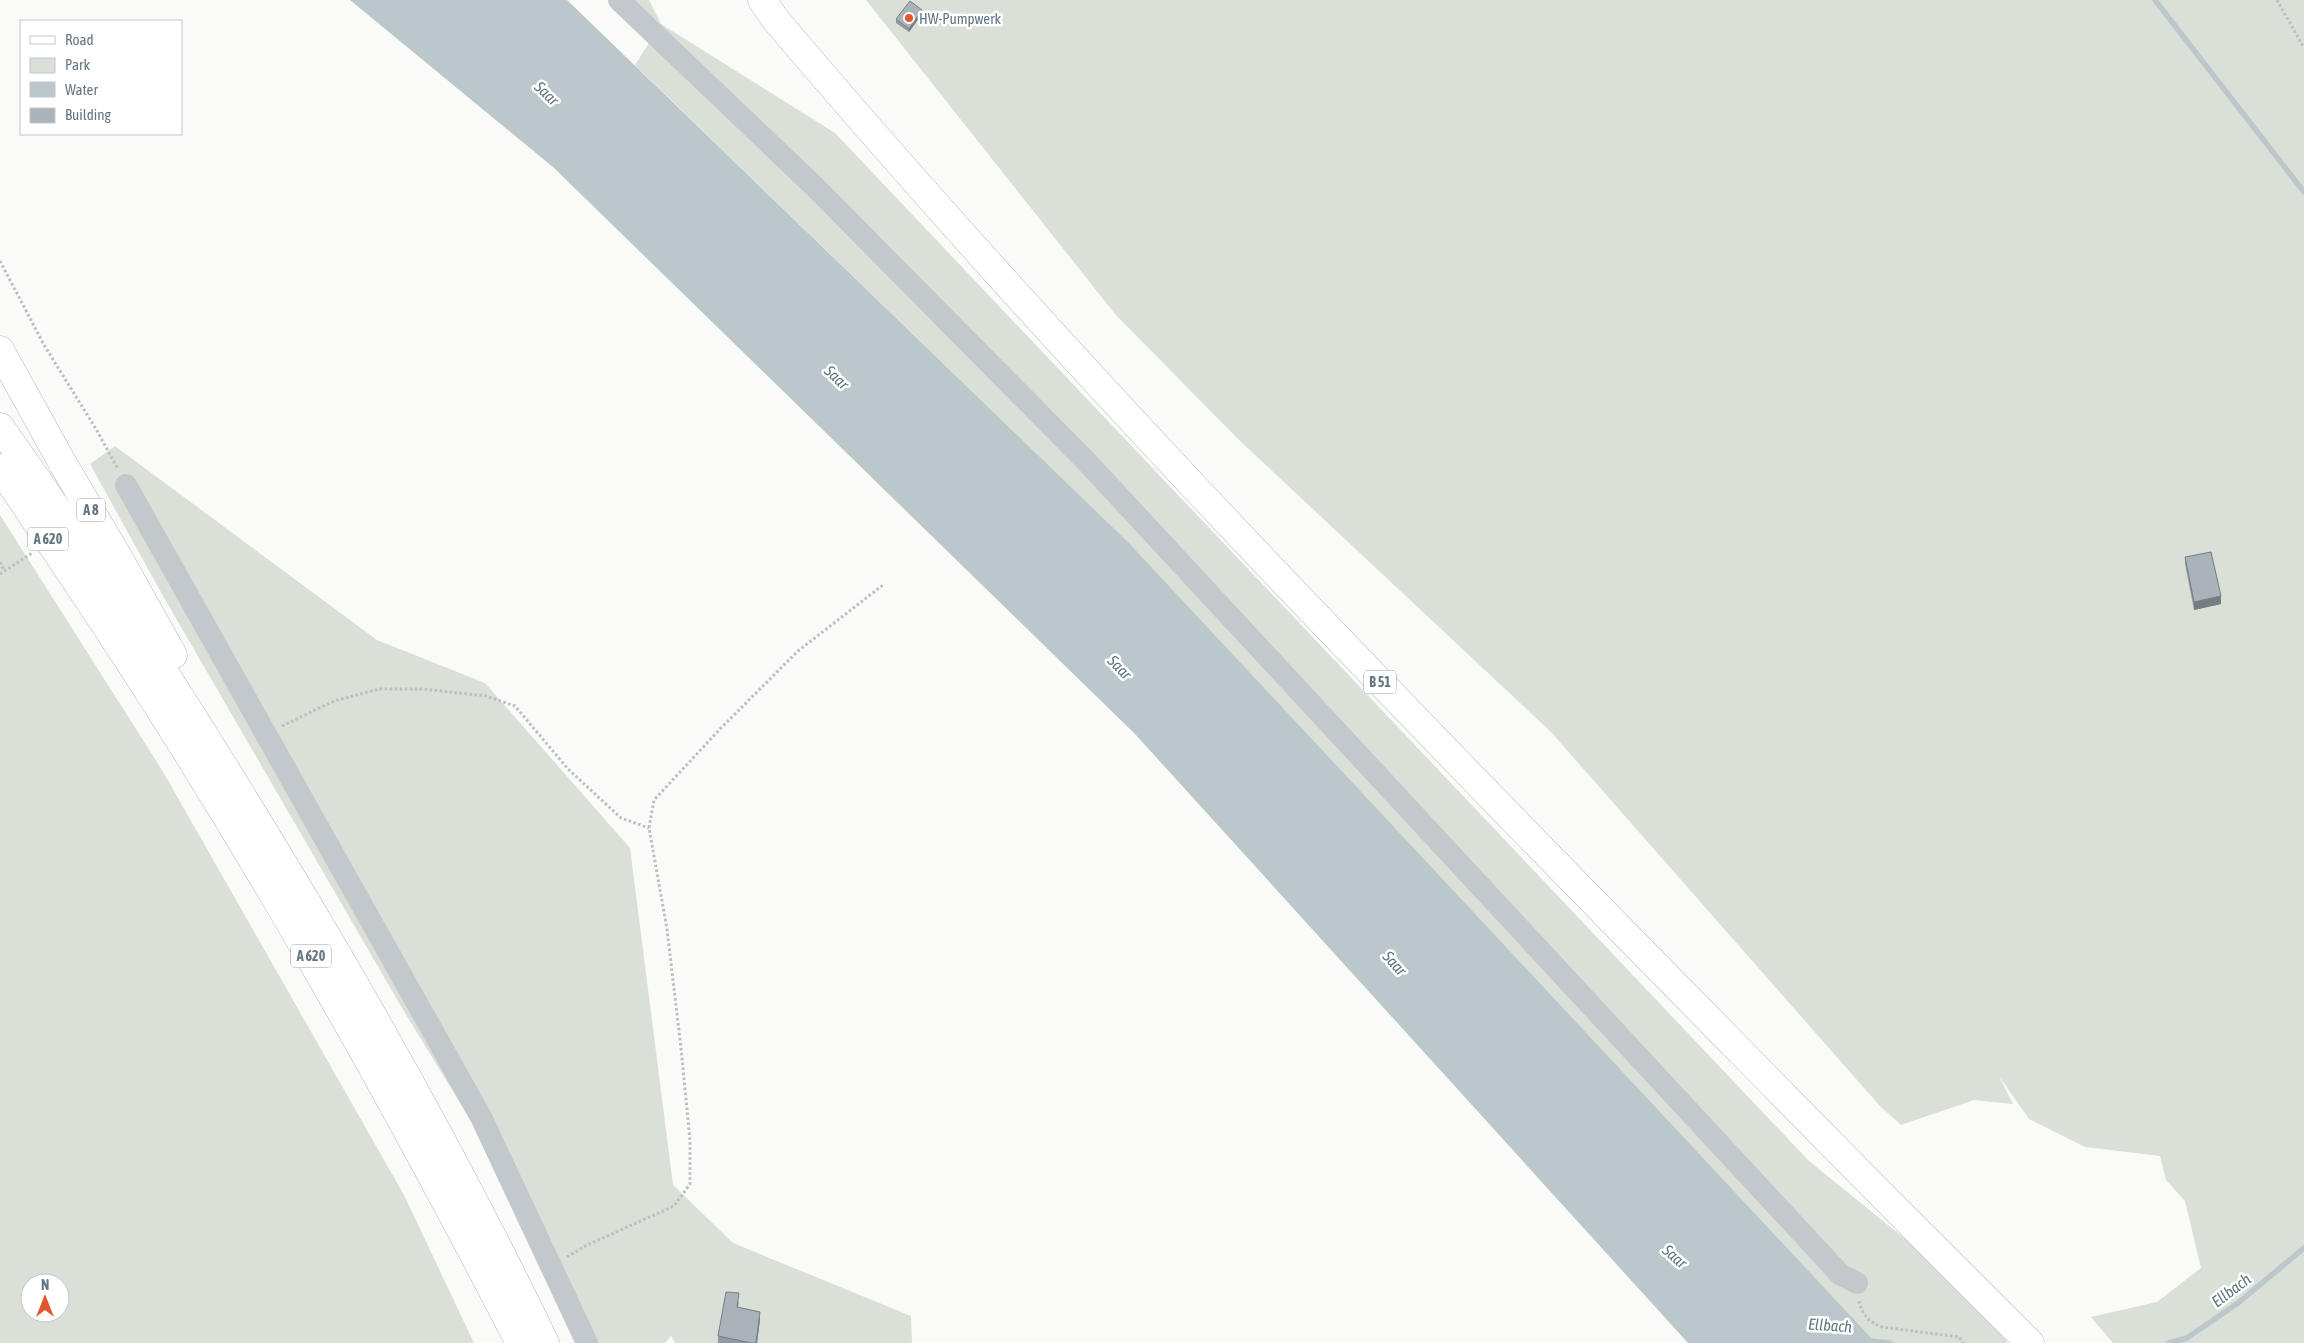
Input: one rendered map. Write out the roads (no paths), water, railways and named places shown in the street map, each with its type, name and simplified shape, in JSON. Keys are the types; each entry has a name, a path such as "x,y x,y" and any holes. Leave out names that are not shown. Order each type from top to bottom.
{"main road":[{"name":"B 51","path":"762,0 787,33 912,179 1297,596 1514,822 1848,1162 2028,1341"},
{"name":"A 8","path":"0,350 64,464 98,570"},
{"name":"A 620","path":"0,427 28,487 98,570 202,728 377,1023 429,1118 545,1343"},
{"name":"A 620","path":"0,468 28,487"},
{"name":"A 620","path":"98,570 208,785 301,939 407,1127 520,1343"}],"lane":[{"path":"619,0 816,188 1086,461 1840,1274 1857,1283"},
{"path":"126,484 481,1117 587,1343"}],"water":[{"name":"Saar","path":"350,0 567,0 1128,542 1876,1343 1688,1343 1135,734 553,167"}],"waterway":[{"path":"2155,0 2304,192"},
{"name":"Ellbach","path":"2169,1343 2187,1338 2238,1303 2304,1248"},
{"name":"Ellbach","path":"1869,1341 1890,1343"}],"place":[{"name":"HW-Pumpwerk","path":"909,18"}]}
